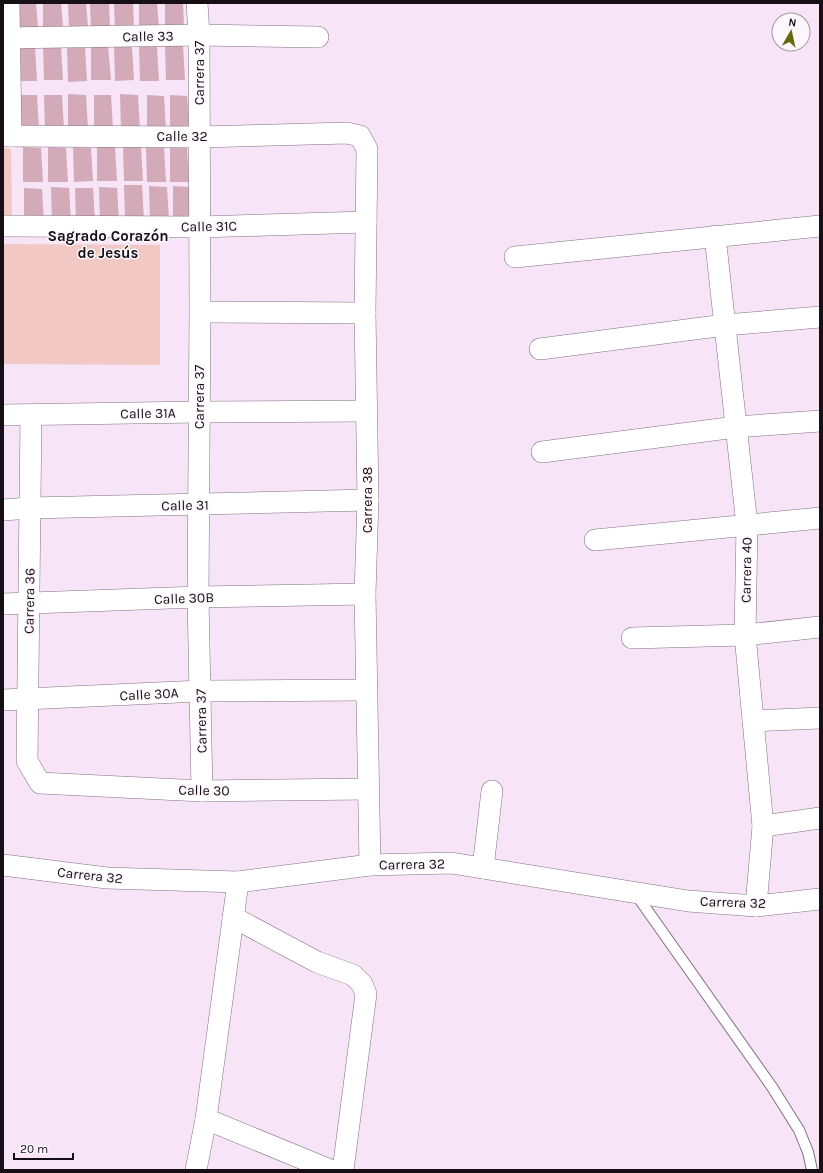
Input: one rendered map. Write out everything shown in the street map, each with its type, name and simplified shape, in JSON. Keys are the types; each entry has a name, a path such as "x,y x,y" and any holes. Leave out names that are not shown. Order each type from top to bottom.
{"street":[{"path":"7,136 6,38 9,3"},
{"name":"Carrera 37","path":"197,3 199,34 200,137 198,597 202,791"},
{"name":"Calle 33","path":"6,38 199,34 318,37"},
{"name":"Calle 32","path":"7,136 200,137 347,133 360,136"},
{"name":"Carrera 38","path":"360,136 367,149 365,411 368,500 365,594 370,865"},
{"name":"Calle 31C","path":"3,226 200,227 366,222"},
{"path":"515,257 820,226"},
{"name":"Carrera 40","path":"715,236 747,525 745,635 762,826 756,906"},
{"path":"200,312 365,313"},
{"path":"540,349 725,325 820,317"},
{"name":"Calle 31A","path":"3,415 31,416 199,412 365,411"},
{"name":"Carrera 36","path":"31,416 27,761 40,783"},
{"path":"542,452 736,427 820,421"},
{"name":"Calle 31","path":"3,510 30,508 368,500"},
{"path":"594,540 820,518"},
{"name":"Calle 30B","path":"3,604 198,597 365,594"},
{"path":"632,638 745,635 820,627"},
{"name":"Calle 30A","path":"3,700 200,692 367,690"},
{"path":"753,721 820,718"},
{"name":"Calle 30","path":"40,783 202,791 368,789"},
{"path":"483,868 492,791"},
{"path":"762,826 820,818"},
{"name":"Carrera 32","path":"3,865 107,878 238,882 370,865 451,863 688,901 756,906 820,899"},
{"path":"196,1170 206,1119 238,882"},
{"path":"233,916 317,962 353,976 362,984 366,994 343,1170"},
{"path":"206,1119 330,1170"}],"lane":[{"path":"634,892 772,1088 799,1130 808,1152 812,1170"}],"shaded area":[{"path":"3,148 11,149 12,219 3,219"},
{"path":"3,244 160,245 160,365 3,364"}],"building":[{"path":"18,3 36,3 38,28 19,29"},
{"path":"43,3 61,3 63,27 43,27"},
{"path":"68,3 86,3 88,27 69,28"},
{"path":"90,3 109,3 110,28 91,29"},
{"path":"114,3 133,3 134,28 115,29"},
{"path":"139,3 157,3 159,29 139,30"},
{"path":"165,3 183,3 184,27 165,27"},
{"path":"91,45 108,46 111,80 91,80"},
{"path":"17,46 35,47 37,81 18,81"},
{"path":"43,46 61,46 63,80 44,80"},
{"path":"114,46 132,47 134,80 115,81"},
{"path":"139,46 157,47 159,81 140,81"},
{"path":"165,46 183,46 185,80 166,80"},
{"path":"67,47 85,48 87,81 68,82"},
{"path":"68,94 86,95 88,129 68,129"},
{"path":"120,94 138,95 140,129 121,129"},
{"path":"20,95 37,95 39,129 20,130"},
{"path":"44,95 62,95 64,129 45,130"},
{"path":"94,95 111,95 113,129 94,129"},
{"path":"147,95 164,96 166,130 147,130"},
{"path":"170,95 187,96 190,130 170,130"},
{"path":"97,146 115,147 117,181 97,181"},
{"path":"123,146 141,147 143,181 124,181"},
{"path":"23,147 41,148 43,182 23,182"},
{"path":"48,147 66,148 68,182 48,182"},
{"path":"73,147 91,148 93,181 74,182"},
{"path":"146,147 164,148 166,182 147,182"},
{"path":"170,148 187,148 189,182 170,182"},
{"path":"124,185 142,185 144,219 125,219"},
{"path":"149,186 167,187 169,221 150,221"},
{"path":"173,186 191,187 193,221 173,221"},
{"path":"51,187 69,188 71,222 52,222"},
{"path":"99,187 117,188 119,222 100,222"},
{"path":"24,188 42,189 44,223 24,223"},
{"path":"75,188 93,188 95,222 76,223"}],"district":[{"name":"Sagrado Corazón de Jesús","path":"108,244"}]}
